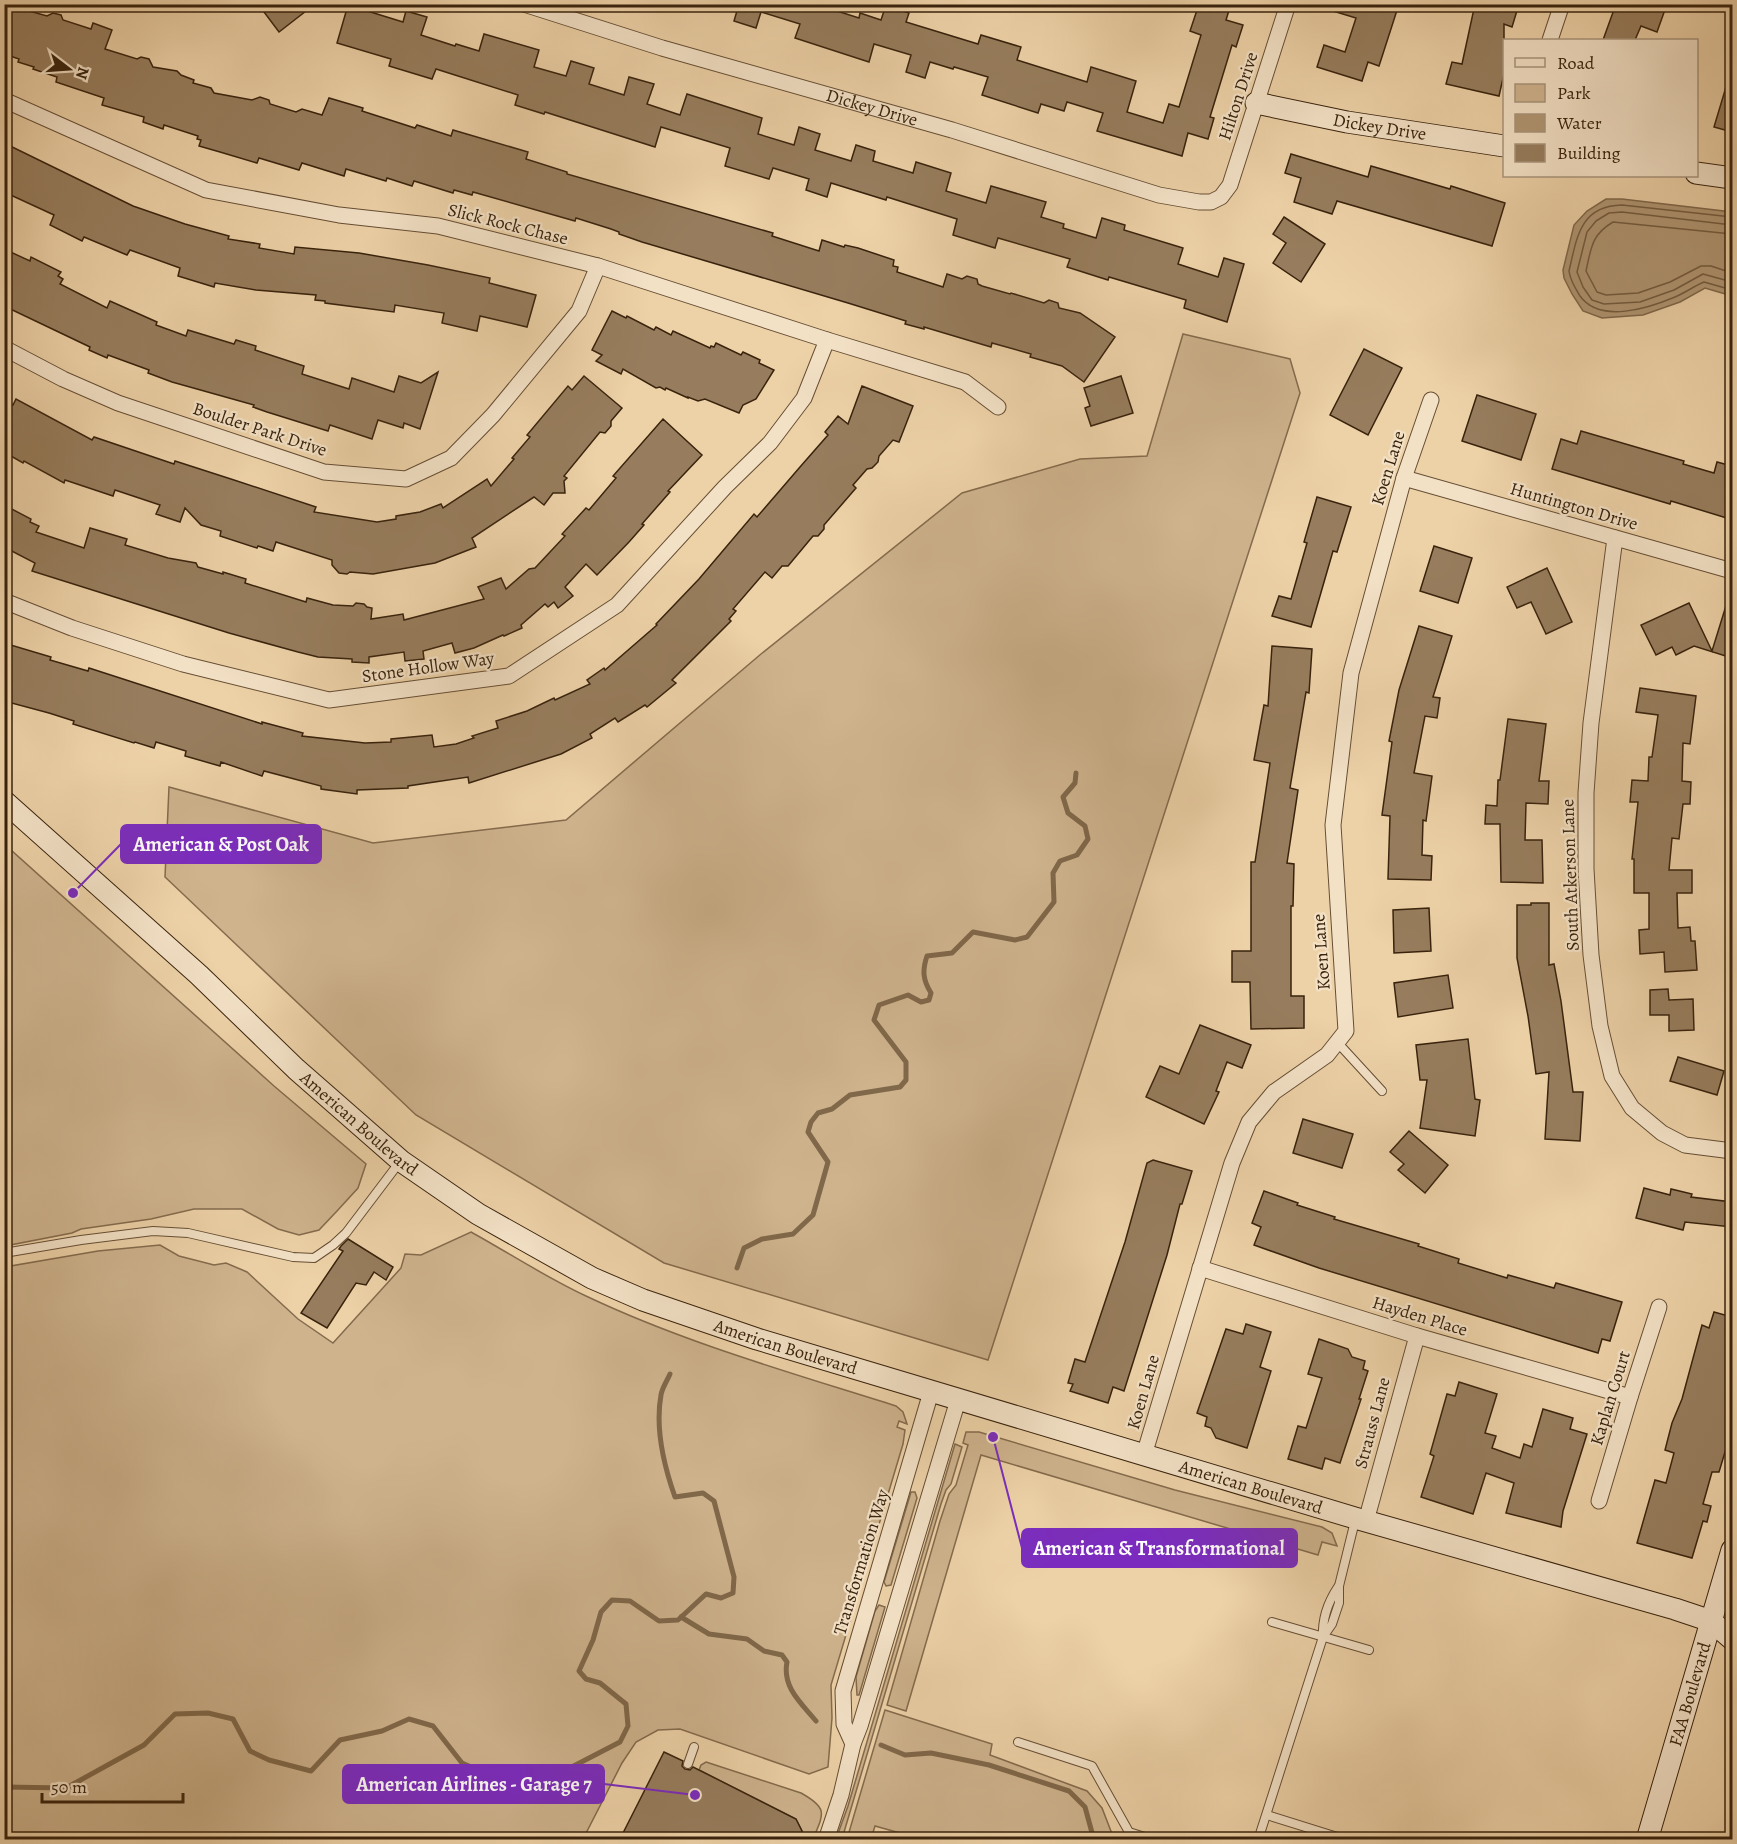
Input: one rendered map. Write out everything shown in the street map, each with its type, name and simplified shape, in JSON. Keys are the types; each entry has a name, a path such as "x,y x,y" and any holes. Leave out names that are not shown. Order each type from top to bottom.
{"street":[{"name":"Dickey Drive","path":"524,4 662,48 952,130 1159,195 1199,202 1211,202 1221,198"},
{"name":"Hilton Drive","path":"1221,198 1230,185 1288,4"},
{"path":"1550,39 1562,4"},
{"name":"Slick Rock Chase","path":"4,100 206,190 339,215 438,226 598,266 965,382 998,407"},
{"name":"Dickey Drive","path":"1256,103 1347,122 1503,146"},
{"path":"1698,173 1732,178"},
{"name":"Boulder Park Drive","path":"4,348 63,379 118,403 324,472 406,479 451,458 493,415 579,311 598,266"},
{"name":"Stone Hollow Way","path":"4,601 72,628 183,664 329,700 509,676 617,605 725,487 770,443 804,398 827,340"},
{"name":"Koen Lane","path":"1144,1455 1232,1163 1249,1122 1274,1092 1328,1055 1346,1031 1333,825 1351,673 1404,478 1431,400"},
{"name":"Huntington Drive","path":"1404,478 1732,571"},
{"name":"South Atkerson Lane","path":"1615,538 1591,723 1586,793 1586,869 1600,1026 1612,1076 1632,1108 1662,1133 1685,1145 1717,1151 1732,1151"},
{"name":"American Boulevard","path":"4,801 199,975 296,1069 401,1161 478,1214 592,1278 643,1300 757,1339 1360,1520 1711,1621 1732,1639"},
{"name":"Hayden Place","path":"1200,1268 1416,1336 1630,1397"},
{"name":"Kaplan Court","path":"1599,1502 1659,1307"},
{"name":"Strauss Lane","path":"1360,1520 1416,1336"},
{"name":"Transformation Way","path":"853,1744 844,1724 843,1691 931,1392"},
{"path":"826,1839 957,1400"},
{"name":"FAA Boulevard","path":"1647,1839 1732,1550"},
{"name":"American Boulevard","path":"1711,1621 1732,1617"}],"lane":[{"path":"1337,1042 1382,1091"},
{"path":"4,1253 153,1231 188,1233 292,1257 314,1258 346,1233 401,1161"},
{"path":"1258,1839 1323,1637 1324,1618 1331,1597 1339,1586 1360,1520"},
{"path":"1272,1622 1369,1650"},
{"path":"1018,1742 1092,1766 1129,1832 1154,1839"},
{"path":"688,1764 694,1747"},
{"path":"1267,1815 1347,1839"}],"green space":[{"path":"1183,334 1290,359 1300,393 988,1360 664,1263 416,1115 165,877 169,787 373,843 566,820 761,654 962,493 1080,459 1147,456"},
{"path":"5,849 12,851 274,1086 366,1164 358,1188 319,1230 299,1235 278,1229 242,1209 194,1209 151,1219 81,1229 72,1233 5,1246"},
{"path":"471,1232 557,1281 623,1313 700,1343 896,1406 903,1412 907,1424 899,1421 897,1427 905,1430 903,1444 831,1685 832,1718 828,1767 809,1774 680,1729 658,1730 636,1742 622,1763 583,1839 5,1839 5,1267 98,1251 160,1245 179,1256 214,1265 226,1263 247,1272 298,1319 333,1343 401,1268 405,1254 421,1255"},
{"path":"966,1432 979,1432 1175,1490 1322,1527 1332,1533 1337,1546 1322,1542 1318,1555 981,1455 906,1711 887,1705 940,1521 949,1494 956,1485 968,1445 963,1443"},
{"path":"955,1444 962,1447 951,1484 941,1504 842,1839 836,1839 848,1806"},
{"path":"911,1492 915,1492 917,1498 891,1585 886,1586 884,1582"},
{"path":"879,1605 885,1607 859,1695 857,1695 856,1677 875,1611"},
{"path":"885,1710 992,1744 990,1755 1087,1791 1102,1808 1114,1839 921,1839 875,1826 871,1839 847,1839"},
{"path":"706,1762 810,1798 820,1807 821,1812 820,1823 813,1839 798,1839 802,1831 796,1819 699,1770"}],"water":[{"path":"1606,199 1732,212 1732,296 1705,288 1680,302 1643,315 1602,318 1583,311 1564,278 1563,270 1574,225 1587,211"}],"building":[{"path":"4,4 47,16 53,13 61,15 63,20 91,29 93,23 112,30 105,49 137,59 141,57 149,59 153,67 177,71 194,80 193,83 211,88 214,93 252,100 260,97 269,100 270,104 296,112 302,109 322,115 329,98 415,128 417,125 451,136 453,130 528,152 526,159 567,172 567,174 773,233 772,236 819,251 822,240 844,247 845,245 858,248 894,260 893,266 898,267 897,272 943,287 947,274 962,279 967,276 977,279 978,284 982,286 1044,303 1049,300 1058,303 1059,308 1080,313 1115,337 1084,382 1062,366 1030,357 1031,354 992,343 991,347 924,327 924,329 905,324 906,321 642,242 576,218 575,221 473,192 472,195 454,190 453,193 414,181 412,186 346,169 344,176 302,163 299,170 259,158 257,163 199,146 201,140 197,139 198,136 164,125 163,129 143,122 144,117 102,105 104,98 56,82 57,77 33,69 34,67 18,62 19,59 4,54"},
{"path":"258,4 315,4 279,32"},
{"path":"739,4 815,4 859,18 860,13 881,20 886,5 909,13 906,22 978,44 981,35 1021,47 1017,60 1087,82 1091,67 1136,81 1127,112 1163,123 1169,104 1179,107 1201,35 1190,31 1199,4 1231,4 1226,20 1243,25 1236,47 1232,45 1210,117 1214,118 1208,139 1188,133 1182,156 1097,131 1103,113 1067,102 1064,111 1041,104 1038,113 982,95 988,77 930,62 925,78 906,72 911,55 874,44 869,62 795,38 800,24 761,12 756,28 734,21"},
{"path":"1324,4 1399,4 1379,66 1368,62 1362,81 1317,67 1324,45 1345,52 1356,18 1323,8"},
{"path":"1475,4 1519,4 1512,27 1504,24 1503,78 1499,96 1446,84 1452,62 1462,64"},
{"path":"1616,4 1667,4 1657,32 1641,26 1635,39 1603,39"},
{"path":"348,5 403,22 406,11 427,17 421,35 455,46 456,44 479,51 484,34 539,50 534,67 566,76 571,61 594,68 589,84 624,95 629,77 654,84 647,104 680,115 687,94 762,118 758,134 794,145 799,127 820,134 815,150 851,161 856,145 875,151 873,161 913,173 916,162 951,173 946,191 986,203 991,186 1046,202 1041,217 1064,224 1063,228 1096,238 1102,218 1125,225 1124,230 1183,248 1178,264 1218,277 1224,258 1244,264 1227,322 1184,308 1186,300 1067,267 1070,259 998,238 995,248 953,235 957,219 887,197 886,200 831,183 827,197 806,190 809,179 773,168 769,179 725,166 730,148 661,127 655,147 545,112 544,114 515,105 518,95 436,69 432,79 389,66 391,59 337,43"},
{"path":"1729,77 1732,78 1732,132 1714,127"},
{"path":"4,143 133,206 229,236 228,239 260,244 259,248 294,254 295,247 359,253 490,278 489,283 536,295 527,327 480,316 477,331 442,323 444,313 395,305 394,312 325,303 325,301 315,300 316,295 256,290 215,283 214,287 178,276 180,268 130,250 127,255 84,237 82,241 50,225 54,215 4,192"},
{"path":"1291,154 1368,177 1371,166 1450,189 1451,186 1505,203 1492,246 1337,201 1332,214 1294,202 1301,178 1285,173"},
{"path":"1284,217 1325,244 1301,282 1273,263 1286,243 1273,234"},
{"path":"4,249 30,261 31,257 61,272 58,276 63,279 60,284 107,308 110,301 157,322 156,325 186,336 188,330 234,344 236,340 256,346 255,350 304,366 302,374 349,389 352,378 394,392 399,376 421,383 438,372 420,429 404,423 403,428 378,420 372,439 330,425 328,431 267,412 253,407 254,405 172,382 148,373 149,370 108,355 107,358 89,350 90,347 4,306"},
{"path":"612,311 654,330 656,327 671,335 673,331 710,348 716,343 741,355 743,352 774,370 756,399 743,405 739,413 705,399 698,401 666,388 665,390 660,387 656,388 623,369 621,374 596,361 602,355 592,350"},
{"path":"1364,349 1402,368 1368,435 1330,415"},
{"path":"584,376 622,408 611,421 611,426 605,433 600,432 564,476 567,478 564,481 565,493 553,493 544,505 534,497 472,538 476,547 435,563 373,574 339,573 332,565 332,560 276,542 273,551 220,536 221,531 201,525 185,508 180,522 156,514 160,505 115,490 113,496 65,480 64,483 4,452 4,400 13,405 16,399 92,440 94,437 174,464 175,461 234,480 316,507 314,512 377,522 396,519 396,516 420,512 441,504 443,508 487,479 491,486 530,437 527,435 568,386 572,390"},
{"path":"1121,376 1133,413 1091,426 1085,408 1090,406 1084,388"},
{"path":"862,386 913,406 899,442 893,440 879,456 878,462 872,468 867,469 853,485 856,488 824,525 824,529 818,536 813,536 788,566 782,566 772,578 765,572 733,609 736,611 729,619 731,621 672,680 676,683 647,707 645,705 618,722 615,718 590,734 592,738 561,754 469,783 468,777 408,786 408,788 357,790 357,794 321,789 321,786 264,771 262,776 221,762 220,766 185,756 186,751 156,742 154,748 134,743 73,724 74,721 4,701 4,643 51,657 50,660 88,671 89,668 262,724 262,722 303,733 302,736 365,743 391,742 391,739 432,735 434,747 456,744 474,738 472,736 498,728 496,721 527,711 554,698 555,700 590,684 587,680 604,668 605,670 657,625 754,514 757,517 828,435 825,432 838,416 848,424"},
{"path":"1477,395 1536,414 1521,460 1462,441"},
{"path":"663,419 702,455 668,491 670,492 629,542 597,575 586,564 565,587 573,596 558,608 554,602 548,607 545,604 521,625 522,628 474,648 455,653 452,643 423,651 424,659 405,661 404,652 369,657 369,663 352,662 352,659 318,657 229,633 32,571 35,563 4,547 4,505 31,519 30,522 39,526 36,532 84,548 90,528 127,539 125,545 168,558 196,563 198,567 246,579 245,583 306,602 307,598 333,605 364,604 372,608 371,619 403,614 404,620 484,599 478,587 501,578 506,589 529,569 535,568 565,536 562,534 586,508 589,510 616,478 613,476"},
{"path":"1581,431 1684,461 1683,464 1714,473 1717,462 1732,466 1730,519 1552,469 1561,439 1577,444"},
{"path":"1317,497 1351,507 1337,552 1333,551 1311,627 1272,616 1279,596 1291,599"},
{"path":"1434,546 1472,558 1458,603 1420,591"},
{"path":"1547,568 1572,622 1546,634 1531,602 1517,608 1507,587"},
{"path":"1729,596 1732,597 1732,658 1694,646 1676,655 1672,647 1656,655 1641,625 1689,603 1712,651"},
{"path":"1419,626 1452,636 1433,697 1440,698 1437,718 1425,716 1414,773 1432,776 1426,821 1423,820 1422,855 1432,856 1431,880 1388,879 1390,816 1382,815 1392,742 1389,741 1399,690"},
{"path":"1272,646 1312,649 1309,693 1306,692 1290,788 1298,790 1287,863 1294,864 1293,906 1291,906 1291,996 1304,996 1304,1028 1251,1029 1250,982 1232,982 1232,951 1251,951 1251,862 1255,862 1270,763 1254,760 1264,705 1268,706"},
{"path":"1640,688 1696,696 1690,744 1683,743 1682,781 1691,782 1690,804 1683,804 1679,839 1672,838 1669,870 1692,870 1692,893 1677,893 1678,928 1690,927 1691,941 1695,941 1697,970 1665,972 1664,952 1640,954 1639,930 1649,929 1649,893 1634,893 1634,859 1632,859 1638,802 1630,802 1632,780 1648,781 1649,757 1652,757 1658,715 1636,712"},
{"path":"1508,719 1546,724 1539,781 1549,781 1548,804 1526,803 1525,840 1542,840 1543,883 1501,882 1500,824 1485,824 1486,805 1497,806 1498,780 1500,780"},
{"path":"1531,903 1549,903 1549,965 1554,964 1561,1001 1573,1092 1583,1092 1580,1141 1545,1139 1549,1072 1536,1074 1517,958 1517,905 1531,905"},
{"path":"1429,908 1431,951 1394,953 1393,910"},
{"path":"1448,975 1453,1008 1398,1017 1394,983"},
{"path":"1668,989 1669,1000 1693,999 1694,1030 1669,1031 1669,1015 1650,1015 1650,990"},
{"path":"1200,1025 1251,1045 1242,1068 1227,1062 1216,1091 1219,1092 1204,1124 1146,1097 1160,1066 1179,1074"},
{"path":"1468,1039 1475,1099 1480,1100 1475,1136 1420,1128 1427,1080 1420,1080 1416,1045"},
{"path":"1678,1057 1724,1071 1717,1095 1670,1081"},
{"path":"1303,1119 1353,1134 1342,1168 1293,1153"},
{"path":"1409,1131 1448,1165 1425,1193 1398,1170 1404,1164 1390,1152"},
{"path":"1153,1160 1192,1171 1124,1391 1113,1387 1108,1403 1070,1391 1073,1384 1068,1383 1075,1359 1085,1362 1125,1242 1147,1163"},
{"path":"1644,1188 1670,1195 1671,1189 1692,1194 1691,1197 1732,1202 1732,1227 1685,1222 1683,1230 1636,1218"},
{"path":"1264,1191 1335,1217 1334,1219 1419,1244 1418,1246 1459,1259 1458,1263 1507,1278 1508,1275 1554,1288 1556,1283 1622,1302 1610,1341 1602,1339 1598,1353 1319,1268 1254,1245 1261,1227 1252,1223"},
{"path":"348,1239 393,1267 386,1280 374,1272 366,1285 356,1283 327,1328 301,1313 343,1251 339,1249"},
{"path":"1714,1312 1732,1317 1732,1429 1719,1472 1712,1472 1703,1504 1711,1506 1707,1522 1703,1521 1692,1558 1637,1543 1655,1480 1666,1483 1674,1453 1665,1450 1672,1423 1682,1399 1702,1325 1709,1328"},
{"path":"1246,1324 1271,1332 1260,1367 1271,1371 1247,1448 1216,1438 1211,1428 1205,1426 1207,1417 1197,1413 1226,1329 1243,1334"},
{"path":"1319,1339 1348,1349 1352,1357 1365,1361 1363,1369 1368,1371 1340,1463 1325,1458 1322,1469 1288,1459 1298,1426 1306,1428 1322,1378 1308,1374"},
{"path":"1459,1382 1497,1394 1485,1433 1496,1436 1492,1448 1520,1458 1524,1444 1532,1447 1543,1409 1573,1418 1570,1429 1587,1434 1563,1511 1561,1527 1506,1513 1514,1483 1486,1473 1473,1514 1421,1497 1434,1456 1430,1454 1447,1394 1455,1396"},
{"path":"664,1752 683,1761 682,1766 685,1769 690,1770 693,1767 796,1819 802,1831 798,1839 620,1839"}],"waterway":[{"path":"737,1268 744,1248 762,1239 793,1234 813,1215 828,1162 808,1132 811,1122 818,1113 832,1109 850,1095 900,1087 906,1080 906,1062 874,1020 879,1005 908,995 921,1002 929,1000 931,993 924,975 927,956 952,953 973,932 1015,940 1027,937 1054,902 1053,873 1060,861 1077,855 1088,839 1085,826 1068,813 1063,797 1075,783 1076,773"},
{"path":"4,1787 66,1788 144,1745 175,1714 208,1713 233,1719 250,1751 269,1760 311,1771 340,1740 382,1731 409,1719 433,1726 462,1763 489,1775 564,1771 620,1742 628,1726 626,1704 600,1683 586,1679 579,1671 593,1640 601,1612 612,1600 630,1601 659,1621 678,1620 706,1594 721,1598 733,1593 734,1577 714,1501 703,1493 675,1497 667,1473 660,1434 659,1408 662,1392 670,1374"},
{"path":"681,1617 709,1634 747,1639 764,1651 782,1655 787,1662 786,1671 790,1687 816,1721"},
{"path":"881,1745 905,1755 931,1753 989,1765 1069,1791 1085,1807 1094,1840"}],"place":[{"name":"American & Post Oak","path":"73,893"},
{"name":"American & Transformational","path":"993,1437"},
{"name":"American Airlines - Garage 7","path":"695,1795"}]}
